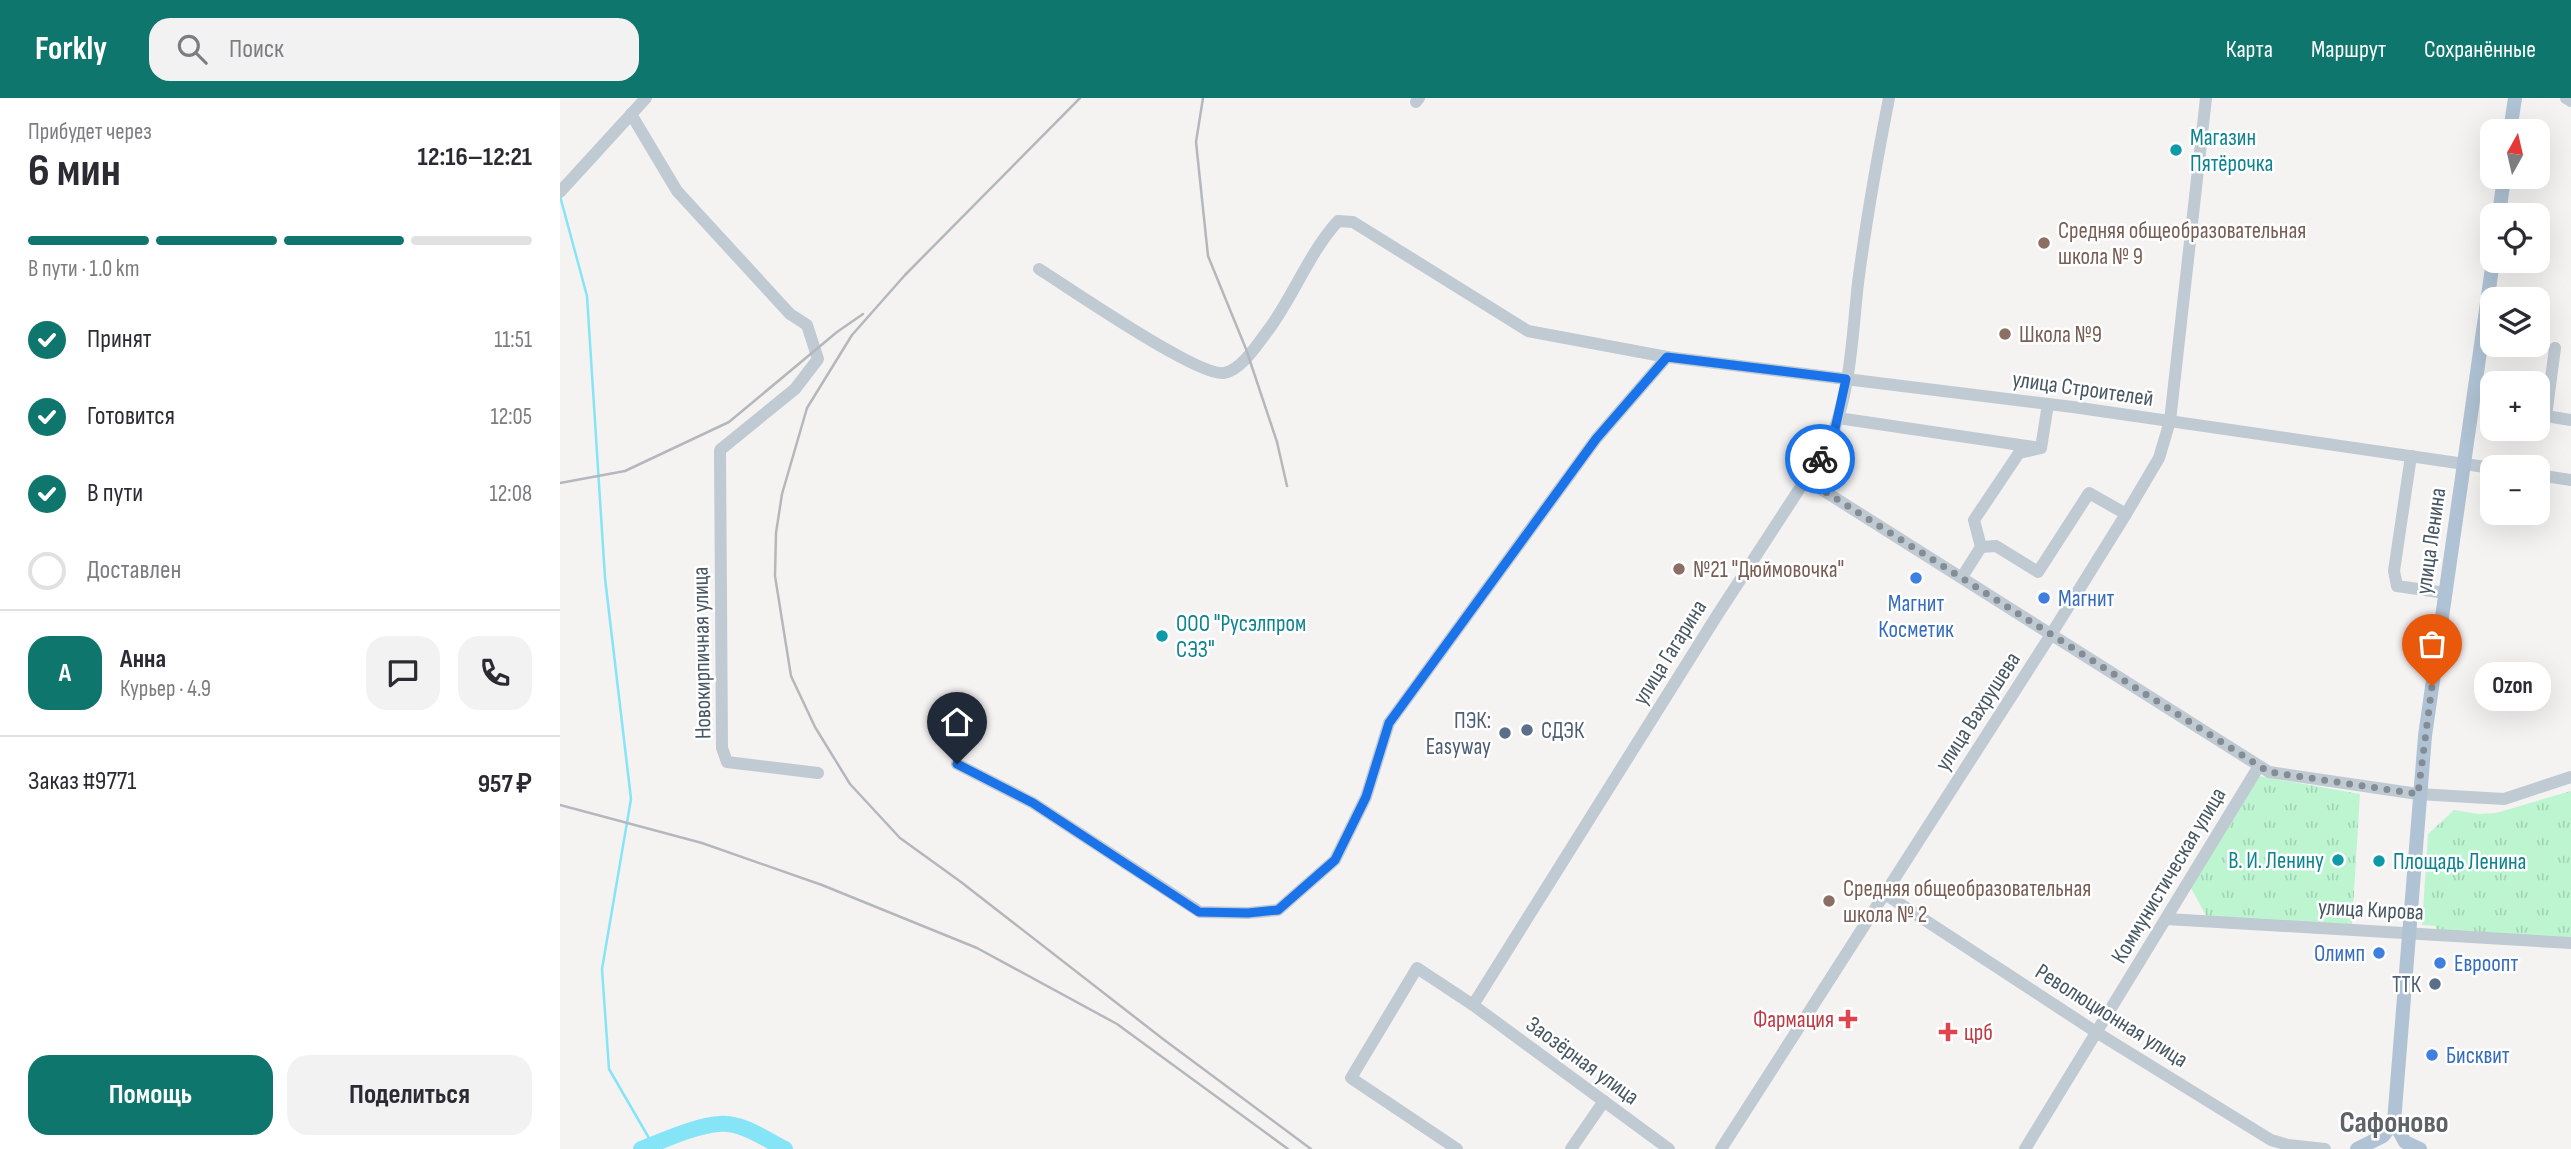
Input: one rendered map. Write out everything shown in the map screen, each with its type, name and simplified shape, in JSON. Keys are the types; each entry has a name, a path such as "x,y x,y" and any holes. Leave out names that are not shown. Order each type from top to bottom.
{"main road":[{"path":"2512,119 2515,98"},
{"name":"улица Ленина","path":"2394,1122 2418,794 2491,273"},
{"path":"2357,1149 2383,1136 2394,1122 2405,1142 2420,1149"}],"street":[{"path":"560,192 646,98"},
{"name":"улица Гагарина","path":"1473,1005 1828,445 1838,418 1846,379 1868,205 1889,98"},
{"name":"улица Вахрушева","path":"1721,1149 2052,633 2159,458 2169,421 2207,98"},
{"path":"2566,98 2571,102"},
{"name":"Новокирпичная улица","path":"631,114 677,191 790,314 807,326 818,359 795,389 720,450 722,748 727,762 818,773"},
{"name":"улица Строителей","path":"1039,269 1157,344 1214,372 1226,373 1240,365 1270,328 1323,237 1338,221 1353,222 1528,331 1667,357 2048,404 2480,466"},
{"path":"2555,348 2546,416 2571,420"},
{"path":"957,764 1033,803 1199,912 1248,913 1278,910 1335,860 1366,797 1389,723 1596,439 1667,357"},
{"path":"2042,448 2048,404"},
{"path":"1838,418 2042,448"},
{"path":"1962,577 1981,547 1974,520 2019,453 2042,448"},
{"path":"2411,456 2394,571 2397,586 2445,593"},
{"path":"2550,477 2571,480"},
{"path":"1805,479 2269,772 2418,794 2504,799 2571,777"},
{"path":"1981,547 1996,546 2038,572 2089,493 2126,514"},
{"name":"Коммунистическая улица","path":"2025,1149 2259,766"},
{"name":"Революционная улица","path":"1885,894 2096,1032 2272,1140 2288,1146 2325,1149"},
{"name":"улица Кирова","path":"2167,919 2571,943"},
{"name":"Заозёрная улица","path":"1457,1149 1351,1078 1417,968 1473,1005 1669,1149"},
{"path":"1571,1149 1604,1101"}],"green space":[{"path":"2259,776 2360,794 2352,925 2206,916 2190,886"},
{"path":"2571,791 2571,938 2436,931 2436,926 2422,925 2428,834 2454,810 2479,814 2496,813"}],"waterway":[{"path":"560,196 587,296 605,578 631,799 602,969 609,1069 653,1145"},
{"path":"641,1149 690,1130 719,1124 745,1128 785,1149"}],"railway":[{"path":"1080,98 905,275 852,335 807,408 782,494 776,533 775,576 791,676 815,727 850,784 900,838 1311,1149"},
{"path":"1203,98 1196,142 1208,256 1246,349 1277,442 1287,486"},
{"path":"560,483 625,471 729,422 837,332 863,314"},
{"path":"560,805 702,843 822,885 977,948 1117,1024 1288,1149"}],"way so far":[{"path":"1820,459 1805,479 2269,772 2418,794 2432,686"}],"place":[{"name":"Магазин Пятёрочка","path":"2176,150"},
{"name":"Средняя общеобразовательная школа № 9","path":"2044,243"},
{"name":"Школа №9","path":"2005,334"},
{"name":"№21 \"Дюймовочка\"","path":"1679,569"},
{"name":"Магнит Косметик","path":"1916,578"},
{"name":"Магнит","path":"2044,598"},
{"name":"ООО \"Русэлпром СЭЗ\"","path":"1162,636"},
{"name":"Ozon","path":"2432,686"},
{"name":"СДЭК","path":"1527,730"},
{"name":"ПЭК: Easyway","path":"1505,733"},
{"name":"В. И. Ленину","path":"2338,860"},
{"name":"Площадь Ленина","path":"2379,861"},
{"name":"Средняя общеобразовательная школа № 2","path":"1829,901"},
{"name":"Олимп","path":"2379,953"},
{"name":"Евроопт","path":"2440,963"},
{"name":"ТТК","path":"2435,984"},
{"name":"Фармация","path":"1848,1019"},
{"name":"црб","path":"1948,1032"},
{"name":"Бисквит","path":"2432,1055"}],"district":[{"name":"Сафоново","path":"2394,1122"}],"route":[{"path":"957,764 1033,803 1199,912 1248,913 1278,910 1335,860 1366,797 1389,723 1596,439 1667,357 1846,379 1835,429 1820,459"}]}
